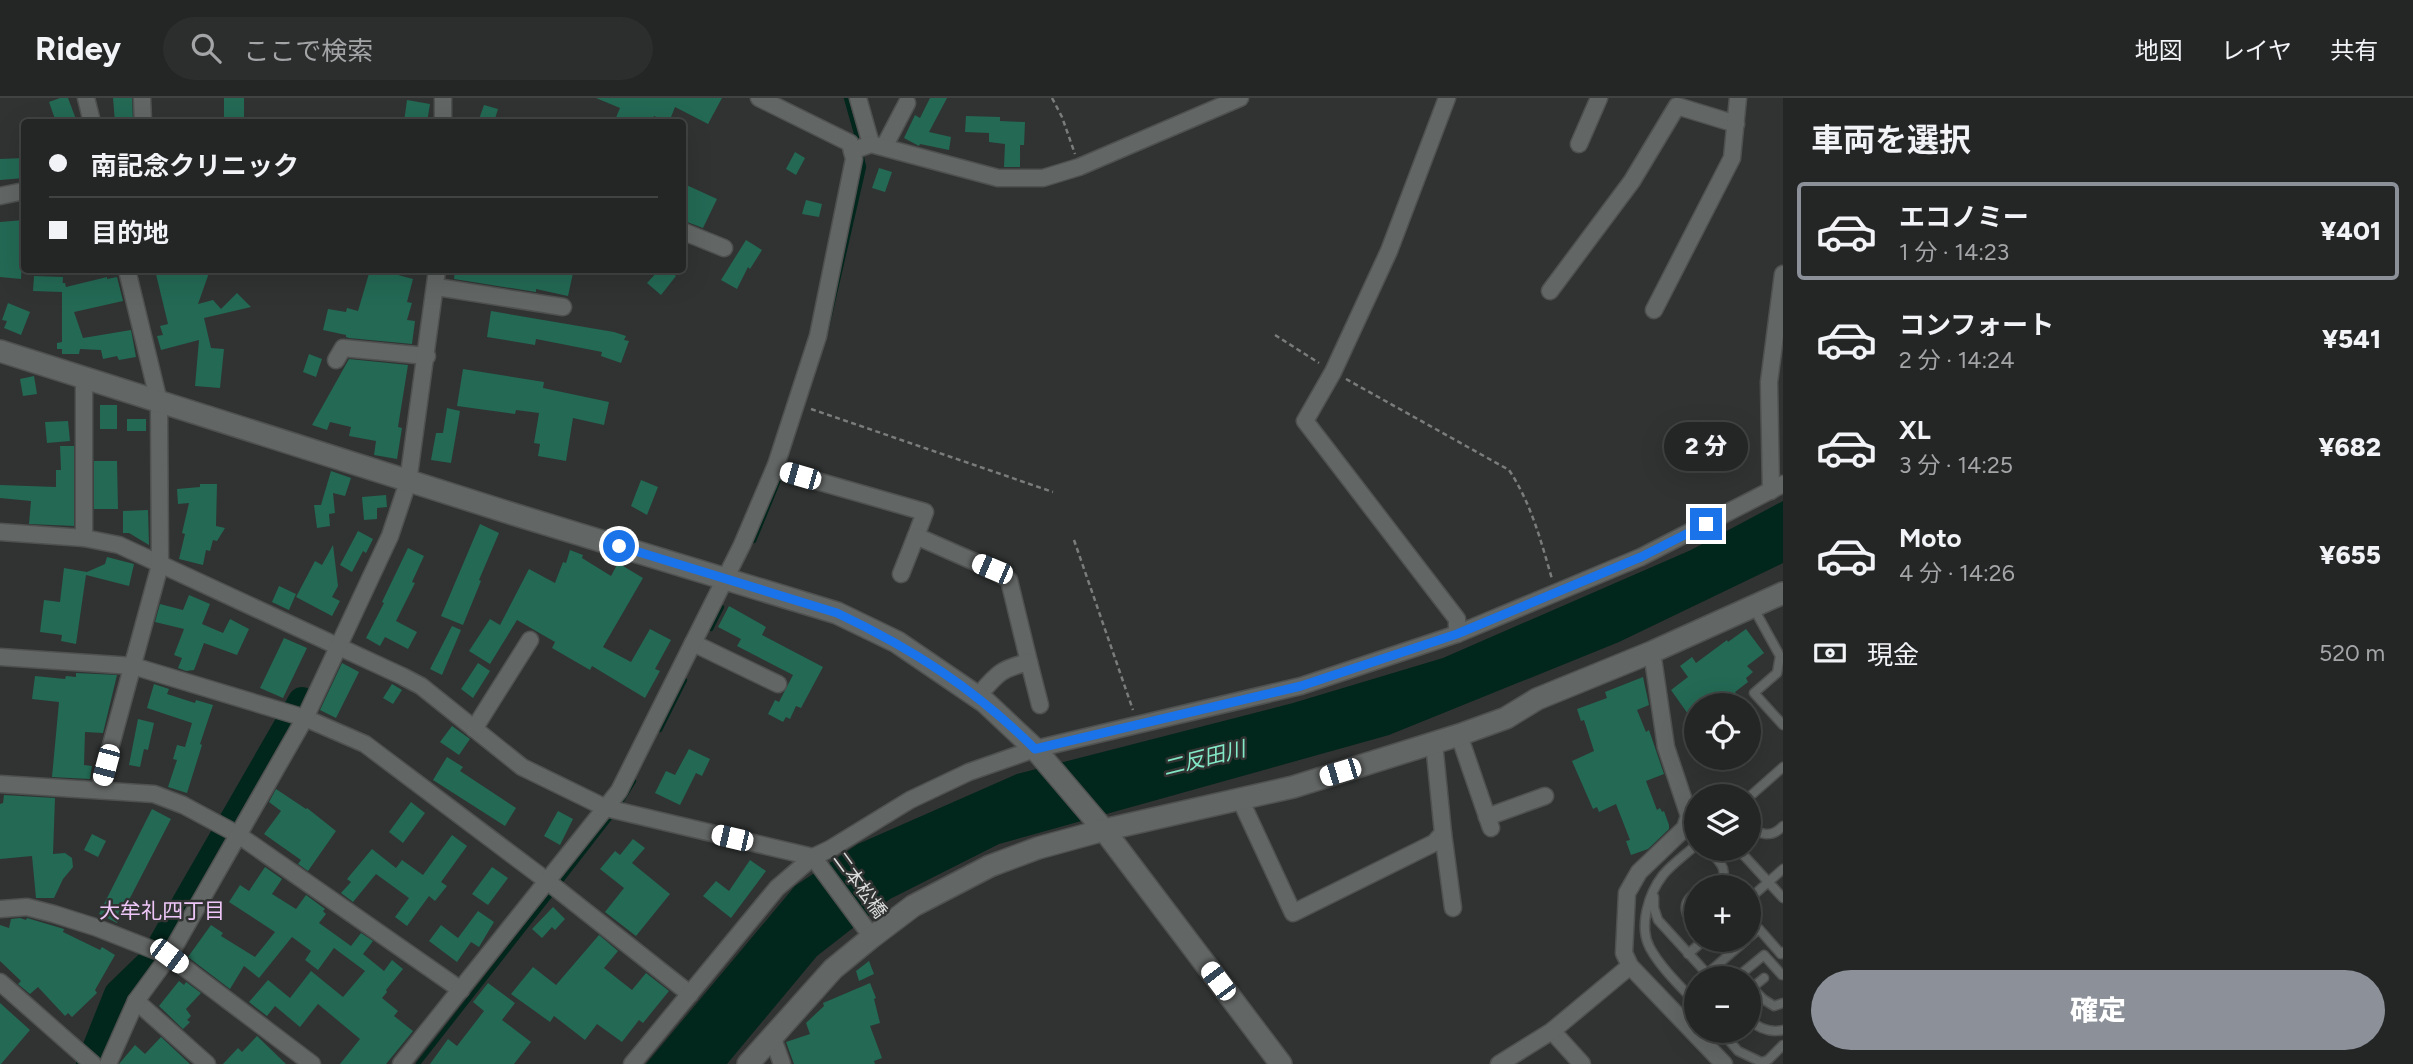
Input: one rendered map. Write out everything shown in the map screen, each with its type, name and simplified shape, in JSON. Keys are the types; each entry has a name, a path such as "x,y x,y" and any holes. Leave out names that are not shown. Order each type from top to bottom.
{"street":[{"path":"86,98 91,119"},
{"path":"142,98 143,119"},
{"path":"443,98 443,119"},
{"path":"401,1064 614,810 619,791 742,545 775,469 818,336 853,159 850,144 759,98"},
{"path":"858,98 877,146"},
{"path":"852,151 877,146 998,178 1043,178 1079,167 1240,98"},
{"path":"1447,98 1390,251 1333,372 1305,421 1457,619 1457,634"},
{"path":"1579,144 1599,98"},
{"path":"1654,310 1732,158 1738,98"},
{"path":"877,146 907,103"},
{"path":"1550,291 1632,181 1677,107 1735,124"},
{"path":"0,196 21,192"},
{"path":"686,233 724,248"},
{"path":"100,789 160,565 159,402 128,273"},
{"path":"108,1064 161,953 339,645 390,536 408,482 438,273"},
{"path":"632,1064 777,888 813,857 910,800 969,772 1035,749 1301,686 1457,634 1641,557 1777,488 1769,382 1783,274"},
{"path":"437,287 563,307"},
{"path":"336,360 343,348 427,356"},
{"path":"0,351 408,482 837,613 897,642 978,696 1035,749 1104,830 1281,1064"},
{"path":"84,378 84,538"},
{"path":"775,469 925,512 901,575"},
{"path":"0,533 84,538 119,545 339,645 421,686 522,767 614,810 813,857"},
{"path":"916,536 992,569 1009,580 1040,705"},
{"path":"748,1064 833,970 872,937 913,906 990,866 1038,848 1104,830 1293,787 1459,735 1506,718 1537,699 1652,652 1783,593"},
{"path":"474,729 530,640"},
{"path":"693,643 778,684"},
{"path":"1652,652 1666,747 1689,816 1685,828 1639,872 1628,893 1625,953 1630,967 1724,1064"},
{"path":"0,657 133,666 299,716 365,744 690,994"},
{"path":"978,696 997,674 1007,667 1029,662"},
{"path":"1459,735 1489,822 1545,796"},
{"path":"1434,743 1453,908"},
{"path":"0,784 154,794 183,804 231,831 461,990"},
{"path":"1240,799 1293,913 1434,844 1443,833"},
{"name":"二本松橋","path":"813,857 872,937"},
{"path":"0,909 27,907 95,927 161,953 312,1064"},
{"path":"1499,1064 1552,1031 1630,967"},
{"path":"0,982 93,1064"},
{"path":"136,1002 207,1064"},
{"path":"1552,1031 1582,1064"},
{"path":"772,1035 782,1064"}],"lane":[{"path":"1753,607 1780,656 1776,673 1754,693 1783,726"},
{"path":"1761,786 1783,767"},
{"path":"1761,834 1774,834 1783,826"},
{"path":"1684,856 1664,874 1655,888 1644,921 1644,933 1649,947 1684,989"},
{"path":"1749,861 1783,898"},
{"path":"1761,888 1783,869"},
{"path":"1655,888 1654,908 1658,920 1699,966"},
{"path":"1761,931 1781,954 1783,952"},
{"path":"1719,966 1734,952"},
{"path":"1750,966 1764,955 1783,974"},
{"path":"1761,998 1774,1006 1783,1003"},
{"path":"1761,1028 1775,1032 1783,1030"},
{"path":"1731,1043 1738,1051 1761,1062 1768,1060 1783,1045"}],"path":[{"path":"1052,98 1062,117 1079,167"},
{"path":"1275,335 1333,372 1510,470 1521,488 1538,531 1556,592"},
{"path":"797,404 1053,492"},
{"path":"1074,540 1139,726"}],"water":[{"name":"二反田川","path":"1783,501 1783,563 1619,642 1389,735 999,844 890,899 817,956 727,1064 646,1064 795,886 858,844 1017,774 1293,703 1443,658 1691,550"}],"building":[{"path":"68,98 76,119 55,119 49,102"},
{"path":"113,98 132,98 133,119 115,119"},
{"path":"224,98 244,98 244,119 224,119"},
{"path":"596,98 722,98 708,124 675,107 670,119 654,116 652,119 615,119 620,108"},
{"path":"930,98 947,98 929,132 951,137 949,150 920,144 919,146 904,138 915,115 920,118"},
{"path":"407,100 430,104 428,119 404,119"},
{"path":"484,105 498,109 495,119 479,119"},
{"path":"966,116 1000,117 1000,121 1025,122 1024,145 1020,145 1020,167 1004,167 1005,144 989,142 989,133 965,132"},
{"path":"795,152 805,158 796,175 786,169"},
{"path":"21,158 21,178 0,180 0,159"},
{"path":"879,168 892,172 885,192 872,188"},
{"path":"686,185 717,199 703,228 686,222"},
{"path":"806,200 822,204 819,217 802,214"},
{"path":"21,220 21,279 0,277 0,222"},
{"path":"746,240 762,250 750,269 748,267 737,289 721,280"},
{"path":"156,273 209,273 198,304 213,300 221,309 237,293 251,307 204,318 211,348 224,349 220,388 195,386 199,340 161,350 157,336 163,335 160,326 168,324"},
{"path":"369,273 391,273 413,279 407,302 412,303 407,320 415,321 412,344 349,338 323,330 328,309 346,312 347,308 358,311"},
{"path":"455,273 573,273 568,296 536,289 536,292 454,279"},
{"path":"656,273 672,273 676,276 661,295 647,283"},
{"path":"34,276 63,277 62,292 33,291"},
{"path":"117,277 123,301 74,312 83,338 131,330 136,357 119,360 117,356 103,359 101,350 80,349 79,354 62,354 62,349 57,349 57,343 62,342 62,283 65,283 66,287"},
{"path":"8,303 30,312 21,335 4,328 7,321 2,320"},
{"path":"491,311 614,332 626,336 624,340 629,341 621,363 601,356 602,352 536,339 535,345 487,337"},
{"path":"309,354 322,359 316,377 303,372"},
{"path":"349,359 408,365 398,427 402,428 397,459 374,455 376,441 349,436 351,427 330,422 327,430 312,425"},
{"path":"463,369 544,382 543,388 609,402 604,425 573,418 566,461 538,456 540,444 534,443 539,413 516,410 515,414 457,406"},
{"path":"34,376 37,394 23,396 20,379"},
{"path":"100,405 117,405 117,429 100,429"},
{"path":"447,408 460,411 451,463 431,460 436,433 443,433"},
{"path":"127,419 146,419 146,431 127,431"},
{"path":"68,421 70,441 47,443 45,422"},
{"path":"60,446 74,446 74,526 29,524 31,501 0,498 0,485 56,487 56,470 61,470"},
{"path":"94,461 117,461 118,509 94,509"},
{"path":"331,471 351,478 345,496 333,493 335,513 329,514 330,526 317,528 314,505 321,505"},
{"path":"641,480 658,487 647,515 631,506"},
{"path":"200,484 217,484 216,526 225,528 217,541 213,540 210,551 206,550 203,565 179,559 189,503 178,504 177,489 200,487"},
{"path":"386,495 387,507 377,508 377,519 364,520 362,497"},
{"path":"148,510 149,545 129,533 123,533 123,511"},
{"path":"480,524 499,533 463,625 441,616"},
{"path":"358,531 373,539 352,572 340,565"},
{"path":"333,545 338,586 332,597 340,601 332,616 296,597 315,561 322,565"},
{"path":"408,548 424,556 412,582 415,583 396,621 417,632 408,649 385,637 380,646 366,638"},
{"path":"570,550 583,555 582,558 611,576 618,563 643,578 603,647 631,662 650,629 671,640 655,669 660,671 645,698 592,666 590,670 552,648 555,642 517,620 490,664 469,651 490,619 500,625 529,569 555,583"},
{"path":"107,557 134,564 129,586 86,575 76,644 61,641 62,635 40,632 44,600 60,602 64,568 87,572 105,564"},
{"path":"279,586 296,594 289,610 272,602"},
{"path":"189,595 210,604 202,624 223,633 230,619 249,629 237,655 204,643 194,670 178,668 182,658 174,655 184,629 155,622 160,604 183,610"},
{"path":"729,606 766,627 762,635 823,667 801,708 796,706 790,719 786,717 783,722 768,714 775,700 779,702 793,675 737,646 741,639 718,627"},
{"path":"452,626 461,630 442,675 430,669"},
{"path":"1746,629 1764,653 1747,666 1753,672 1746,678 1748,682 1736,693 1684,693 1684,708 1671,690 1688,677 1680,666 1692,657 1696,663 1727,640 1728,642"},
{"path":"284,638 307,648 283,698 260,688"},
{"path":"342,663 359,672 336,718 320,710"},
{"path":"478,663 490,671 473,698 461,689"},
{"path":"76,673 117,675 103,733 85,732 84,765 92,766 90,779 52,777 59,702 32,699 35,676 65,679 66,676 76,677"},
{"path":"1643,677 1649,705 1637,710 1646,732 1649,730 1664,774 1646,781 1657,810 1660,808 1664,811 1669,829 1648,849 1631,855 1626,841 1630,840 1616,804 1599,812 1597,807 1593,809 1572,761 1594,751 1584,720 1581,721 1577,709 1607,698 1605,692"},
{"path":"154,684 169,689 167,694 195,703 196,700 213,705 187,793 168,787 177,760 173,759 177,745 185,747 192,723 147,708"},
{"path":"392,684 402,690 393,704 383,698"},
{"path":"138,719 154,723 148,750 144,749 140,767 129,765"},
{"path":"452,726 470,739 459,755 440,742"},
{"path":"689,749 710,759 702,776 696,773 680,805 655,793 666,771 675,775"},
{"path":"447,757 463,767 460,771 516,808 505,826 433,780"},
{"path":"276,789 307,808 336,831 308,871 298,864 301,860 264,834 281,811 269,802"},
{"path":"4,795 55,798 53,854 65,853 72,858 73,867 63,879 54,898 36,898 32,856 0,859 0,804 3,803"},
{"path":"411,802 425,813 403,843 389,832"},
{"path":"152,809 171,819 117,923 99,914"},
{"path":"558,811 573,819 560,845 544,836"},
{"path":"92,834 106,841 98,857 84,850"},
{"path":"452,835 467,846 441,882 447,886 435,901 429,896 407,926 395,917 409,898 376,874 353,902 341,893 351,882 347,879 372,849 396,868 402,860 423,875"},
{"path":"633,839 645,848 632,863 670,894 636,936 605,912 624,888 600,869 615,851 620,855"},
{"path":"750,860 766,871 731,918 703,896 716,881 729,891"},
{"path":"265,867 282,879 272,894 296,909 306,895 325,909 323,911 326,914 319,923 351,946 361,933 373,941 363,954 384,971 392,960 403,969 382,998 398,1011 394,1016 413,1031 386,1064 340,1064 360,1039 318,1004 300,1027 275,1006 267,1016 249,1002 268,980 290,998 311,971 343,997 365,971 334,948 318,970 305,960 311,951 292,937 259,978 244,966 230,989 188,957 211,925 223,933 221,936 255,957 275,932 229,902 240,885 249,891"},
{"path":"492,867 508,878 488,905 472,894"},
{"path":"553,907 565,919 555,930 552,927 542,938 532,929"},
{"path":"478,911 494,922 479,947 471,942 457,962 429,941 441,925 458,938"},
{"path":"20,918 64,929 63,932 115,955 95,990 97,993 72,1017 68,1013 65,1016 38,987 30,994 18,984 21,981 0,961 0,925 9,928 11,919"},
{"path":"599,935 618,951 604,968 632,990 646,973 669,991 643,1023 639,1020 622,1042 597,1024 585,1040 554,1016 550,1022 511,994 533,967 556,985"},
{"path":"869,961 874,974 859,981 856,971"},
{"path":"179,981 184,985 186,982 201,993 186,1009 191,1016 187,1020 190,1022 183,1029 159,1006"},
{"path":"488,983 515,1003 502,1020 531,1042 514,1064 430,1064 448,1039 457,1046 484,1011 473,1002"},
{"path":"870,983 876,998 874,999 880,1023 870,1026 882,1058 874,1061 875,1064 794,1064 786,1042 810,1034 806,1023 824,1006 823,1003"},
{"path":"0,1003 30,1030 1,1064 0,1064"},
{"path":"257,1036 286,1064 223,1064 238,1048 242,1052"},
{"path":"161,1037 190,1064 119,1064 135,1045 145,1054"}],"waterway":[{"path":"846,98 859,144"},
{"path":"826,332 864,167 861,153"},
{"path":"754,541 779,480"},
{"path":"711,629 722,607"},
{"path":"660,730 685,680"},
{"path":"90,1064 118,994 153,960 302,701"},
{"path":"618,807 634,781"},
{"path":"558,885 613,814"},
{"path":"418,1064 553,892"}],"district":[{"name":"大牟礼四丁目","path":"162,910"}],"route":[{"path":"619,546 837,613 863,625 897,642 960,683 1006,720 1035,749 1301,686 1457,634 1641,557 1706,524"}]}
